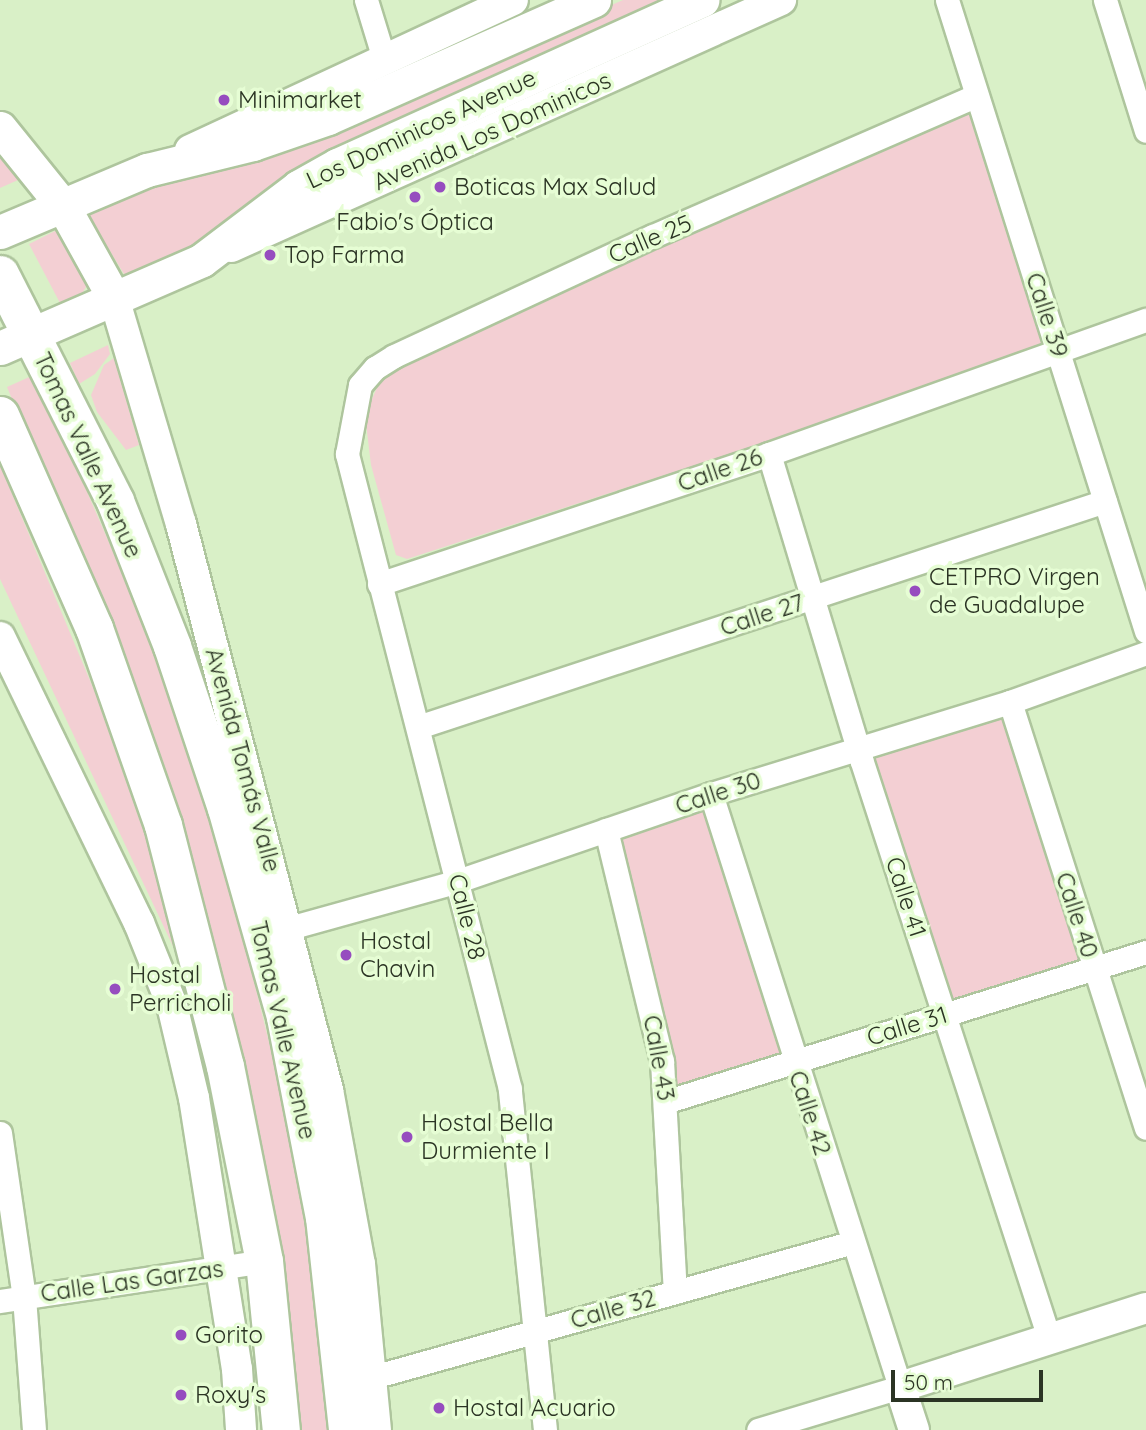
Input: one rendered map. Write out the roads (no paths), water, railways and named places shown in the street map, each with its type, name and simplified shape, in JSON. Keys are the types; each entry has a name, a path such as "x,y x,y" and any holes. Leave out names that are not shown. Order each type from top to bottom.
{"main road":[{"name":"Los Dominicos Avenue","path":"0,232 147,170 253,144 328,118 594,0"},
{"name":"Los Dominicos Avenue","path":"15,341 202,260 298,187 337,165 702,0"},
{"name":"Avenida Tomás Valle","path":"0,128 63,206 114,298"},
{"path":"0,274 15,341"},
{"name":"Tomas Valle Avenue","path":"15,341 115,501 172,646 226,808 285,1017 324,1217 347,1430"},
{"path":"0,415 94,628 163,825 225,1066 264,1261 281,1430"}],"street":[{"path":"366,0 384,59"},
{"path":"147,170 513,0"},
{"name":"Avenida Los Dominicos","path":"202,260 781,0"},
{"name":"Calle 39","path":"947,0 975,96 1059,351 1146,631"},
{"path":"1105,0 1146,131"},
{"name":"Calle 25","path":"352,412 360,386 375,368 394,356 653,236 975,96"},
{"name":"Avenida Tomás Valle","path":"114,298 181,524 289,928 333,1117 360,1264 376,1430"},
{"name":"Calle 26","path":"379,584 769,454 1146,320"},
{"name":"Calle 28","path":"352,412 347,454 510,1088 545,1430"},
{"name":"Calle 41","path":"769,454 857,748 1049,1338"},
{"name":"Calle 27","path":"418,727 1105,501"},
{"path":"0,637 139,923 173,1005 194,1098 221,1269 241,1430"},
{"name":"Calle 30","path":"289,928 458,881 711,794 1010,702 1146,653"},
{"name":"Calle 40","path":"1010,702 1095,970 1145,1115"},
{"name":"Calle 42","path":"711,794 793,1061 914,1430"},
{"name":"Calle 43","path":"606,830 639,957 668,1101 675,1292"},
{"name":"Calle 31","path":"668,1101 1146,952"},
{"path":"0,1133 24,1297 34,1430"},
{"name":"Calle 32","path":"373,1377 852,1242"},
{"name":"Calle Las Garzas","path":"0,1301 264,1261"},
{"path":"758,1430 1146,1308"}],"place":[{"name":"Minimarket","path":"224,100"},
{"name":"Boticas Max Salud","path":"440,187"},
{"name":"Fabio's Óptica","path":"415,197"},
{"name":"Top Farma","path":"270,255"},
{"name":"CETPRO Virgen de Guadalupe","path":"915,591"},
{"name":"Hostal Chavin","path":"346,955"},
{"name":"Hostal Perricholi","path":"115,989"},
{"name":"Hostal Bella Durmiente I","path":"407,1137"},
{"name":"Gorito","path":"181,1335"},
{"name":"Roxy's","path":"181,1395"},
{"name":"Hostal Acuario","path":"439,1408"}]}
